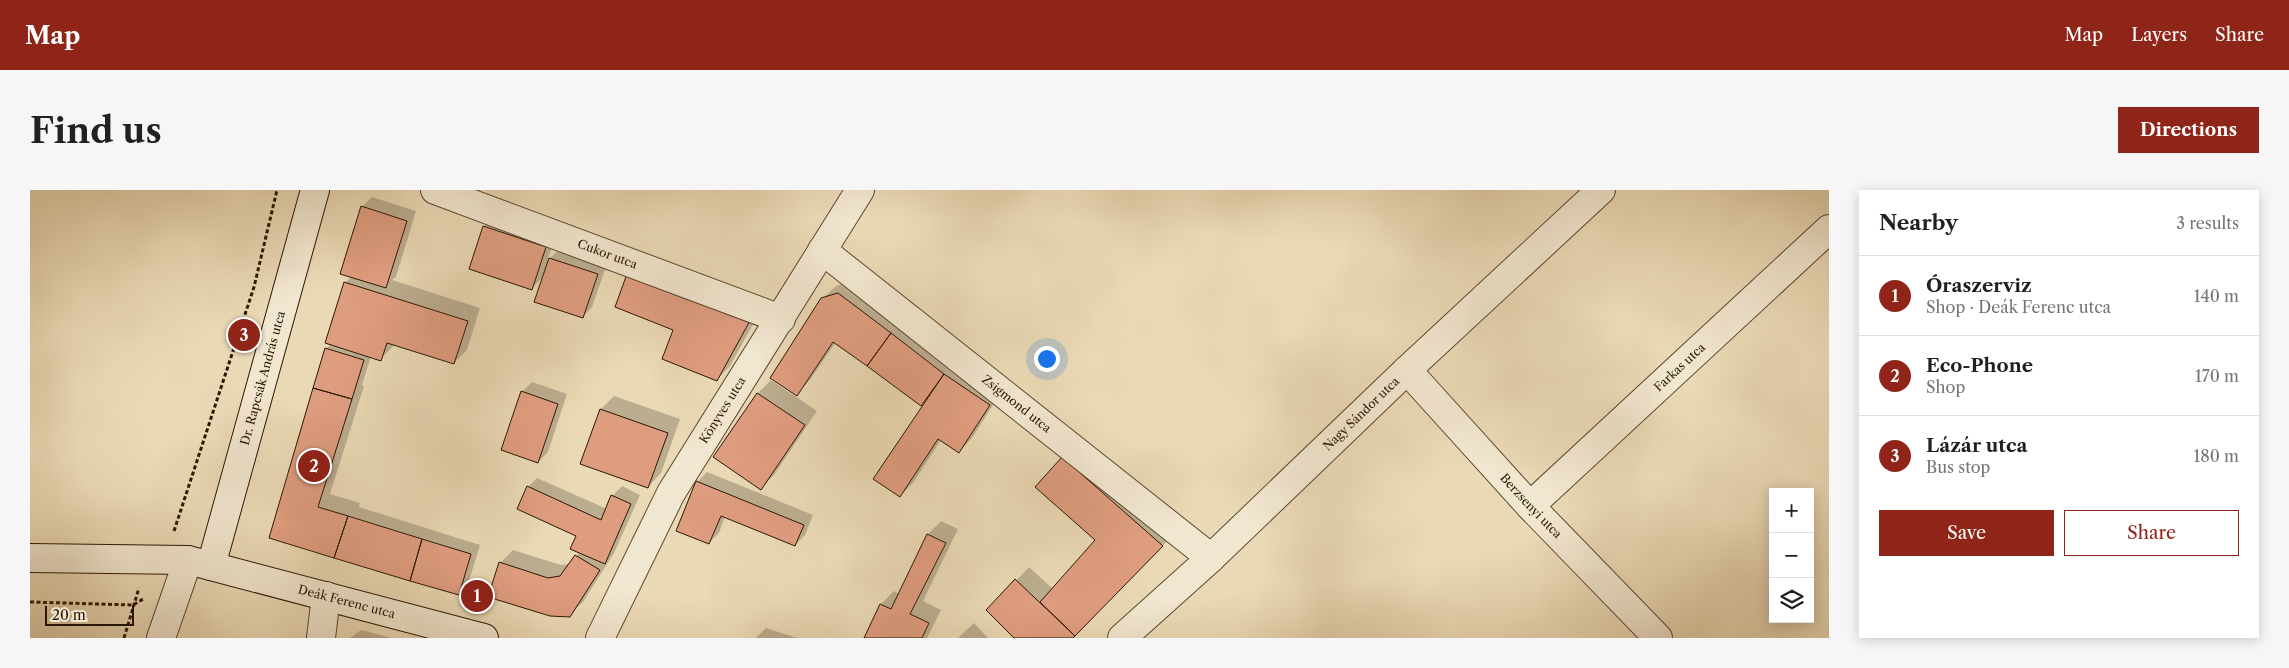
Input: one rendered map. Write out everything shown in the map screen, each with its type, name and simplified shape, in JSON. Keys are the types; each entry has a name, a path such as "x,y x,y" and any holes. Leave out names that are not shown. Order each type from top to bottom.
{"street":[{"name":"Dr. Rapcsák András utca","path":"161,638 199,563 315,190"},
{"name":"Cukor utca","path":"435,190 781,319"},
{"name":"Könyves utca","path":"600,638 671,493 860,190"},
{"name":"Nagy Sándor utca","path":"1122,638 1211,558 1407,370 1601,190"},
{"name":"Farkas utca","path":"1530,506 1829,229"},
{"name":"Zsigmond utca","path":"822,250 1211,558"},
{"name":"Berzsenyi utca","path":"1407,370 1530,506 1658,638"},
{"name":"Deák Ferenc utca","path":"30,558 148,559 199,563 484,638"},
{"path":"321,638 326,596"}],"path":[{"path":"148,559 152,541 175,531 254,287 277,190"},
{"path":"30,602 133,605 124,638"}],"building":[{"path":"361,206 407,221 386,288 340,274"},
{"path":"483,226 546,247 532,290 469,269"},
{"path":"549,258 598,274 583,318 534,302"},
{"path":"628,271 752,317 717,381 662,359 673,330 615,307"},
{"path":"344,282 468,321 454,364 387,343 381,361 325,343"},
{"path":"838,293 891,333 867,366 833,342 797,396 770,378 821,298"},
{"path":"891,333 944,374 921,406 867,366"},
{"path":"325,348 364,360 352,399 313,388"},
{"path":"944,374 990,405 959,453 938,439 900,497 873,479"},
{"path":"313,388 352,399 318,507 348,516 334,558 269,538"},
{"path":"521,391 558,404 538,463 501,450"},
{"path":"757,393 805,425 761,490 713,457"},
{"path":"600,409 668,433 648,488 580,464"},
{"path":"1062,457 1163,546 1075,636 1040,602 1095,540 1035,487"},
{"path":"696,481 804,525 795,546 721,516 709,544 676,531"},
{"path":"527,486 601,520 611,495 631,504 605,564 570,549 576,536 517,509"},
{"path":"348,516 422,539 410,581 334,558"},
{"path":"927,534 946,543 910,614 929,623 922,638 864,638 880,604 891,609"},
{"path":"422,539 471,554 459,595 410,581"},
{"path":"575,555 600,570 570,617 550,616 488,597 499,562 548,578 560,576"},
{"path":"1015,579 1075,636 1073,638 1014,638 986,610"}],"place":[{"name":"Lázár utca","path":"244,335"},
{"name":"Eco-Phone","path":"314,466"},
{"name":"Óraszerviz","path":"477,596"}]}
